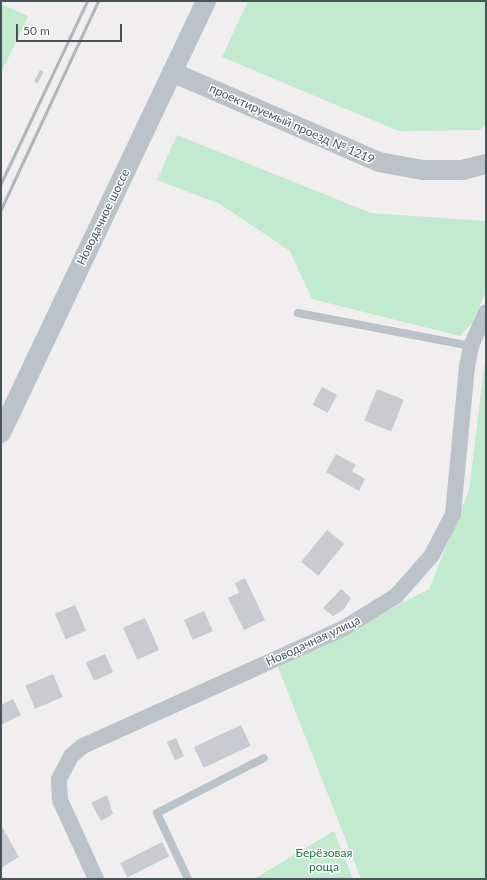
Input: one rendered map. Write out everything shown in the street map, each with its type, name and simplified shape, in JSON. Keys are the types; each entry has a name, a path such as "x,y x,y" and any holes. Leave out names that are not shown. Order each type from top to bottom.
{"street":[{"name":"Новодачное шоссе","path":"1,433 206,1"},
{"name":"проектируемый проезд № 1219","path":"172,72 379,162 423,170 462,170 486,164"},
{"name":"Новодачная улица","path":"96,879 60,800 59,779 62,767 83,746 344,628 396,596 416,577 432,555 453,514 471,346 486,312"}],"lane":[{"path":"298,313 471,346"},
{"path":"188,879 157,812 264,758"}],"green space":[{"path":"248,1 486,1 486,124 480,130 399,131 222,57"},
{"path":"1,4 28,16 1,73"},
{"path":"177,135 371,213 486,221 486,291 472,323 460,336 312,299 290,251 220,204 157,180"},
{"path":"486,352 486,879 361,879 278,667 429,589 469,490"},
{"name":"Берёзовая роща","path":"334,831 353,879 254,879"}],"building":[{"path":"40,70 44,72 38,83 34,82"},
{"path":"322,387 337,395 328,413 313,405"},
{"path":"377,389 404,400 391,431 364,421"},
{"path":"336,454 356,465 352,471 365,479 359,491 326,472"},
{"path":"327,530 344,544 318,576 301,562"},
{"path":"245,578 265,620 244,630 228,598 239,593 235,583"},
{"path":"341,589 351,598 343,610 333,616 323,608"},
{"path":"75,605 86,631 66,639 55,614"},
{"path":"204,611 213,631 193,640 184,620"},
{"path":"145,618 159,650 137,660 123,628"},
{"path":"105,654 113,672 94,681 86,663"},
{"path":"53,674 63,697 35,709 25,686"},
{"path":"13,699 21,715 1,725 1,705"},
{"path":"241,725 251,746 204,768 194,747"},
{"path":"176,738 184,756 175,760 167,742"},
{"path":"107,795 113,814 101,821 91,803"},
{"path":"1,825 19,857 1,868"},
{"path":"162,842 169,856 127,878 120,863"}],"railway":[{"path":"1,183 87,1"},
{"path":"1,209 98,1"}]}
